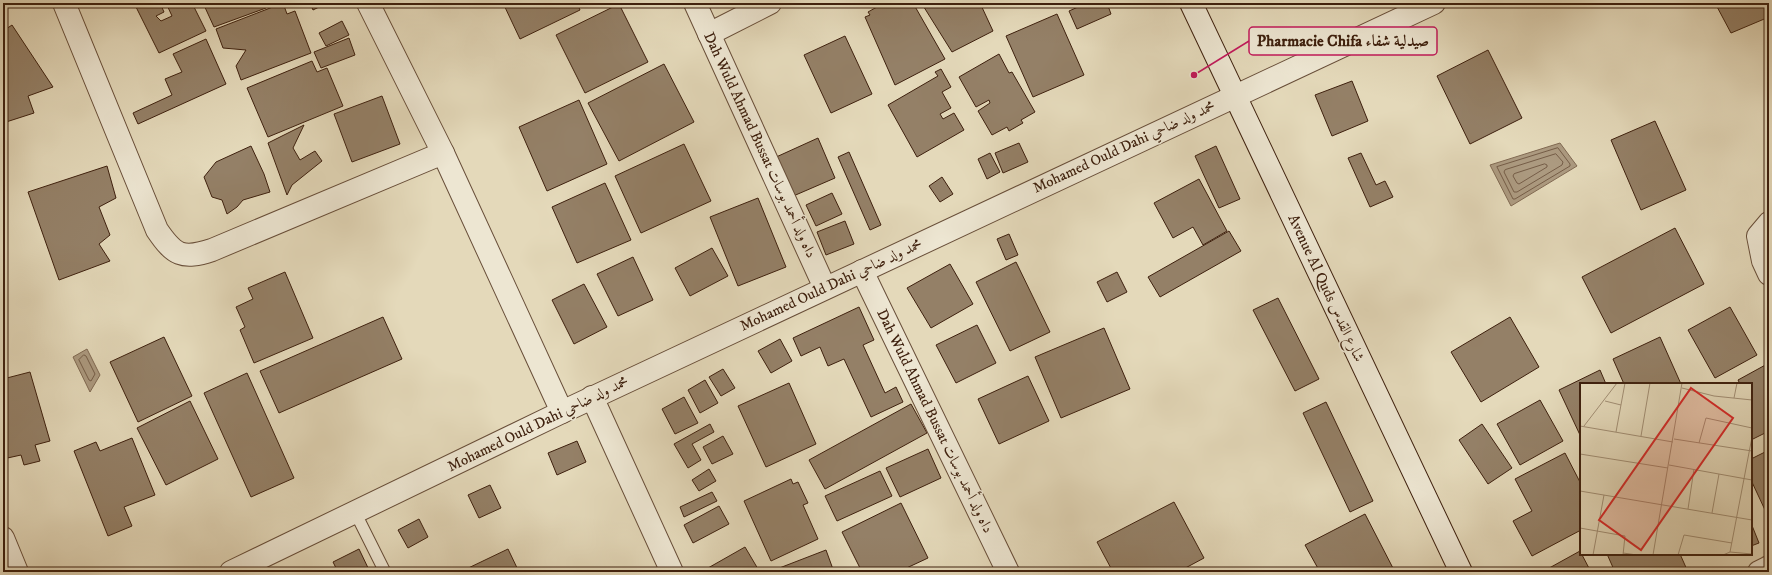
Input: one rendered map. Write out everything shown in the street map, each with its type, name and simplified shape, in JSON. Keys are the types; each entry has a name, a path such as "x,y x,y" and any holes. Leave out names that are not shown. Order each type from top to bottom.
{"street":[{"path":"64,3 157,230 168,246 184,255 199,255 212,250 443,153"},
{"path":"368,3 443,153 562,412"},
{"name":"Dah Wuld Ahmad Bussat داه ولد أحمد بوسات","path":"695,3 825,288"},
{"path":"709,34 770,3"},
{"name":"Avenue Al Quds شارع القدس","path":"1191,3 1461,572"},
{"name":"Mohamed Ould Dahi محمد ولد ضاحي","path":"231,572 562,412 1434,3"},
{"path":"1764,229 1762,261 1769,274"},
{"name":"Dah Wuld Ahmad Bussat داه ولد أحمد بوسات","path":"862,271 1008,572"},
{"path":"592,398 672,572"},
{"path":"3,538 17,572"},
{"path":"1759,572 1769,567"}],"lane":[{"path":"355,512 385,572"}],"water":[{"path":"1560,143 1577,166 1511,206 1490,165"},
{"path":"87,349 100,375 90,392 73,357"}],"building":[{"path":"140,3 160,3 164,12 156,16 161,21 172,16 166,3 192,3 206,31 159,53 135,5"},
{"path":"203,3 271,3 266,8 214,27"},
{"path":"283,3 287,14 295,11 311,53 241,80 236,66 246,50 223,48 216,29"},
{"path":"310,3 327,3 313,10"},
{"path":"503,3 577,3 580,10 520,39"},
{"path":"884,3 913,3 945,59 895,85 865,17 870,15 868,12"},
{"path":"980,3 993,31 952,52 922,4"},
{"path":"1087,3 1107,3 1111,14 1077,29 1069,11"},
{"path":"1715,3 1769,3 1769,17 1731,33"},
{"path":"619,4 648,62 585,93 556,35"},
{"path":"1057,14 1084,75 1033,97 1006,36"},
{"path":"342,21 349,35 326,46 319,33"},
{"path":"12,25 53,87 28,96 34,113 3,123 3,31"},
{"path":"845,36 872,94 831,113 804,55"},
{"path":"349,38 355,55 321,68 314,52"},
{"path":"206,39 226,84 138,124 133,113 172,95 165,79 182,72 173,54"},
{"path":"1488,50 1522,118 1470,144 1437,76"},
{"path":"999,54 1009,73 1012,72 1035,112 1021,120 1023,123 1009,131 1007,127 992,135 978,111 990,103 989,100 976,107 959,77"},
{"path":"312,61 317,72 327,68 343,106 268,137 247,88"},
{"path":"664,64 694,122 619,161 588,103"},
{"path":"941,69 951,87 942,92 951,108 940,114 943,119 954,113 964,130 917,157 888,105 938,76 935,72"},
{"path":"1352,81 1368,121 1332,136 1315,95"},
{"path":"382,96 400,144 352,162 334,114"},
{"path":"579,100 607,164 547,191 519,127"},
{"path":"1655,121 1686,190 1641,210 1611,140"},
{"path":"304,125 293,148 300,160 315,151 322,161 292,185 287,195 268,143"},
{"path":"818,138 835,178 791,197 774,158"},
{"path":"1019,143 1028,162 1003,173 995,153"},
{"path":"684,144 711,201 641,233 615,176"},
{"path":"251,146 264,174 270,192 243,200 237,207 227,214 222,200 212,197 204,177 216,162"},
{"path":"1216,146 1240,199 1219,208 1195,156"},
{"path":"849,152 881,225 870,230 838,157"},
{"path":"990,153 1000,172 987,179 978,159"},
{"path":"1361,153 1376,185 1385,181 1393,197 1370,207 1348,158"},
{"path":"107,166 116,198 99,207 110,235 99,244 110,261 59,280 28,192"},
{"path":"942,177 953,194 940,202 929,186"},
{"path":"1199,179 1227,231 1203,245 1193,227 1173,238 1154,203"},
{"path":"605,183 631,240 577,263 552,207"},
{"path":"832,193 842,214 816,226 806,205"},
{"path":"758,198 786,267 738,286 710,217"},
{"path":"845,221 854,244 826,255 817,232"},
{"path":"1675,228 1704,284 1611,333 1582,277"},
{"path":"1229,231 1241,251 1160,297 1148,277"},
{"path":"1009,234 1018,255 1006,260 997,239"},
{"path":"712,248 728,276 690,296 675,268"},
{"path":"633,257 653,300 618,316 597,274"},
{"path":"1016,262 1050,332 1010,351 976,282"},
{"path":"950,264 973,304 931,328 907,288"},
{"path":"285,272 313,338 254,363 240,330 245,327 236,307 253,299 248,288"},
{"path":"1117,272 1127,292 1107,302 1097,282"},
{"path":"584,284 607,327 574,344 552,300"},
{"path":"1278,298 1319,379 1295,391 1253,310"},
{"path":"859,307 874,340 863,345 885,393 896,387 903,402 871,417 844,359 828,366 820,347 801,356 793,338"},
{"path":"1730,307 1757,355 1715,378 1688,330"},
{"path":"383,317 402,359 279,413 260,371"},
{"path":"1510,317 1539,367 1481,402 1451,352"},
{"path":"977,325 996,363 956,383 936,345"},
{"path":"1104,328 1130,389 1061,418 1035,357"},
{"path":"164,337 192,396 138,422 110,362"},
{"path":"1660,337 1681,383 1624,383 1613,359"},
{"path":"780,339 792,361 771,373 758,351"},
{"path":"1769,363 1769,431 1752,440 1752,383 1740,383 1738,380"},
{"path":"723,369 735,388 721,396 709,377"},
{"path":"1600,370 1606,383 1580,383 1580,435 1559,390"},
{"path":"30,372 50,441 35,445 40,461 24,465 21,455 3,459 3,379"},
{"path":"247,373 294,478 251,497 204,393"},
{"path":"1028,376 1049,421 999,444 978,399"},
{"path":"705,380 718,403 700,413 688,390"},
{"path":"789,383 816,444 766,467 738,406"},
{"path":"684,397 698,423 675,434 662,409"},
{"path":"1540,400 1563,441 1520,465 1497,424"},
{"path":"190,401 218,459 166,485 137,428"},
{"path":"1326,402 1373,501 1350,512 1303,413"},
{"path":"911,404 927,433 825,489 809,460"},
{"path":"710,424 714,432 692,444 701,460 688,468 674,444"},
{"path":"1482,424 1512,468 1488,484 1459,440"},
{"path":"723,436 733,454 712,464 703,447"},
{"path":"132,438 155,495 124,507 132,526 108,536 74,451 96,442 100,451"},
{"path":"577,441 586,462 557,475 548,453"},
{"path":"928,449 941,478 900,497 886,468"},
{"path":"1769,450 1769,508 1765,510 1752,482 1752,458"},
{"path":"1565,453 1580,482 1580,531 1532,556 1513,521 1532,511 1515,479"},
{"path":"709,469 716,481 699,491 692,480"},
{"path":"880,471 892,496 837,521 825,496"},
{"path":"791,479 793,484 798,482 808,503 803,505 818,539 771,561 744,501"},
{"path":"490,485 501,508 479,518 468,495"},
{"path":"712,492 717,501 684,517 680,507"},
{"path":"1174,502 1204,558 1178,572 1113,572 1097,542"},
{"path":"901,503 928,558 898,572 862,572 842,532"},
{"path":"719,506 729,524 693,543 684,525"},
{"path":"1365,514 1395,572 1320,572 1305,545"},
{"path":"419,519 428,537 408,548 398,530"},
{"path":"1752,526 1759,543 1752,546"},
{"path":"745,547 758,569 753,572 701,572"},
{"path":"359,549 370,572 338,572 333,562"},
{"path":"508,549 519,572 460,572"},
{"path":"826,550 834,572 769,572"},
{"path":"1580,551 1580,555 1582,555 1591,572 1542,572"},
{"path":"1607,555 1680,555 1688,572 1615,572"}],"place":[{"name":"Pharmacie Chifa صيدلية شفاء","path":"1194,75"}]}
